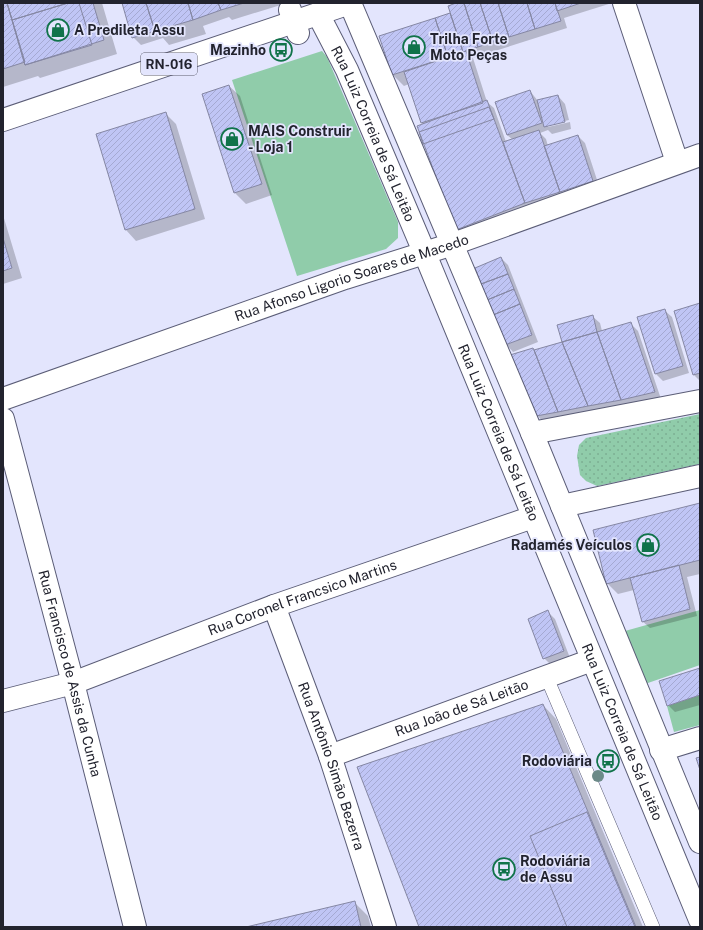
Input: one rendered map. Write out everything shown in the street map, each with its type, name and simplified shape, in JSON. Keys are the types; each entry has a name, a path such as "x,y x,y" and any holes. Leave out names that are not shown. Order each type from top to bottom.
{"street":[{"name":"RN-016","path":"3,120 350,3"},
{"name":"Rua Luiz Correia de Sá Leitão","path":"350,3 532,433 700,842"},
{"path":"624,3 677,162"},
{"name":"Rua Luiz Correia de Sá Leitão","path":"318,14 347,70 425,254 700,920"},
{"name":"Rua Afonso Ligorio Soares de Macedo","path":"3,399 345,278 425,254 677,162 700,155"},
{"path":"532,433 700,401"},
{"name":"Rua Francisco de Assis da Cunha","path":"3,419 73,683 135,927"},
{"path":"562,506 700,476"},
{"name":"Rua Coronel Francsico Martins","path":"3,701 73,683 274,606 533,517"},
{"name":"Rua Antônio Simão Bezerra","path":"274,606 330,756 385,927"},
{"name":"Rua João de Sá Leitão","path":"330,756 547,678 592,660"},
{"path":"661,750 700,738"}],"lane":[{"path":"547,678 653,927"}],"green space":[{"path":"322,51 327,57 398,222 398,238 386,249 297,276 232,80"},
{"path":"700,414 700,464 597,486 586,481 580,475 577,456 579,445 586,438"},
{"path":"700,610 700,665 645,684 625,631"},
{"path":"700,695 700,725 674,732 667,706"}],"building":[{"path":"3,3 7,3 25,62 3,69"},
{"name":"A Predileta Assu","path":"7,3 93,3 104,40 25,65"},
{"path":"7,3 68,3 12,20"},
{"name":"A Predileta Assu","path":"68,3 79,3 92,45 25,65 12,20"},
{"path":"122,3 146,3 155,31 132,38"},
{"path":"146,3 188,3 193,20 155,31"},
{"path":"188,3 218,3 221,10 193,20"},
{"path":"218,3 244,3 221,10"},
{"path":"456,3 464,3 478,47 463,52 448,6"},
{"path":"464,3 480,3 493,42 478,47"},
{"path":"480,3 498,3 509,37 493,42"},
{"path":"498,3 527,3 535,29 509,37"},
{"path":"527,3 555,3 561,21 535,29"},
{"path":"555,3 581,3 557,11"},
{"path":"450,13 463,52 448,57 435,18"},
{"name":"Trilha Forte Moto Peças","path":"435,18 448,57 392,75 379,36"},
{"path":"466,51 483,103 421,123 404,72"},
{"name":"MAIS Construir - Loja 1","path":"229,85 262,184 234,193 202,94"},
{"path":"530,90 542,123 507,135 495,102"},
{"path":"558,95 565,122 544,127 537,100"},
{"path":"487,100 525,203 456,230 417,126"},
{"path":"489,107 494,119 423,144 419,132"},
{"path":"166,112 195,209 125,230 96,134"},
{"path":"539,130 560,192 525,203 503,142"},
{"path":"578,135 593,181 560,192 544,146"},
{"path":"3,238 12,268 3,271"},
{"path":"501,257 508,274 481,284 475,268"},
{"path":"508,274 514,289 487,300 481,284"},
{"path":"514,289 520,304 493,315 487,300"},
{"path":"700,303 700,373 693,375 674,311"},
{"path":"520,304 532,335 505,345 493,315"},
{"path":"665,309 683,366 655,374 637,317"},
{"path":"593,315 597,332 562,342 557,325"},
{"path":"631,322 655,392 621,400 597,332"},
{"path":"597,332 621,400 588,406 562,342"},
{"path":"562,342 588,406 558,412 534,350"},
{"path":"533,348 558,412 536,416 510,355"},
{"name":"Radamés Veículos","path":"700,503 700,560 606,584 593,530"},
{"path":"679,565 690,609 642,622 630,578"},
{"path":"548,610 564,651 543,659 528,619"},
{"path":"700,668 700,695 667,706 659,681"},
{"name":"Rodoviária de Assu","path":"543,704 636,927 419,927 357,767"},
{"path":"700,757 700,770 696,758"},
{"path":"587,812 635,927 567,927 530,836"},
{"path":"355,901 361,927 246,927"}],"place":[{"name":"A Predileta Assu","path":"58,30"},
{"name":"Trilha Forte Moto Peças","path":"414,47"},
{"name":"Mazinho","path":"281,50"},
{"name":"MAIS Construir - Loja 1","path":"232,139"},
{"name":"Radamés Veículos","path":"648,545"},
{"name":"Rodoviária","path":"608,761"},
{"name":"Rodoviária de Assu","path":"504,869"}]}
